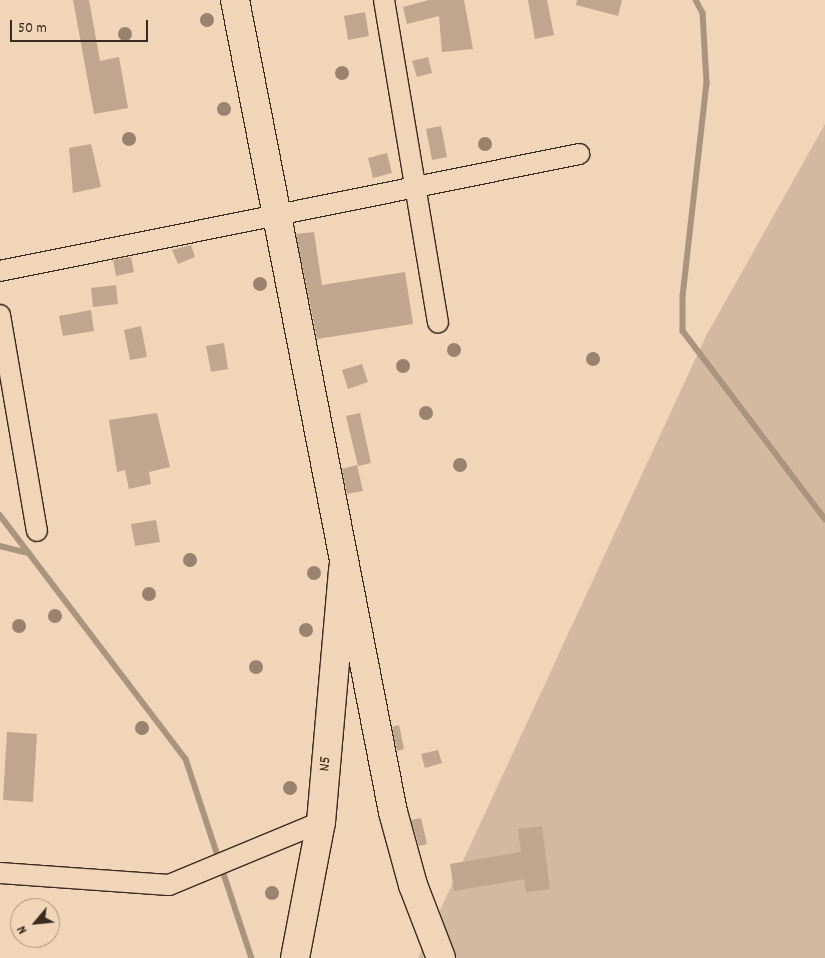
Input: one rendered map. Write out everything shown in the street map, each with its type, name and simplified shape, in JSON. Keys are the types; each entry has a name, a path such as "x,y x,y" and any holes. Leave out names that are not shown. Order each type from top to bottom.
{"main road":[{"path":"235,0 274,214 343,569 393,812 413,886 441,958"},
{"name":"N5","path":"295,958 322,822 343,569"}],"street":[{"path":"384,0 417,188 438,323"},
{"path":"0,271 274,214 417,188 579,154"},
{"path":"0,315 37,530"},
{"path":"0,873 169,885 322,822"}],"shaded area":[{"path":"825,124 825,958 418,958 706,336"}],"building":[{"path":"73,0 89,0 100,61 119,57 128,108 94,114"},
{"path":"429,0 464,0 473,49 442,52 439,16 407,24 403,7"},
{"path":"528,0 547,0 554,35 535,39"},
{"path":"577,0 622,0 618,16 576,5"},
{"path":"365,12 369,36 348,40 344,16"},
{"path":"428,57 432,73 417,77 412,61"},
{"path":"441,126 447,157 432,160 426,129"},
{"path":"91,144 101,187 73,193 69,148"},
{"path":"387,153 392,173 373,178 368,158"},
{"path":"314,232 322,285 405,272 413,324 317,339 296,234"},
{"path":"191,245 195,257 178,264 172,250"},
{"path":"131,257 134,272 116,276 113,260"},
{"path":"116,285 118,304 93,307 91,288"},
{"path":"91,310 94,331 63,336 59,316"},
{"path":"141,326 147,357 130,360 124,330"},
{"path":"224,343 228,369 211,372 206,346"},
{"path":"362,364 368,382 348,389 342,370"},
{"path":"157,413 170,467 149,472 151,484 129,489 125,470 117,472 109,420"},
{"path":"360,413 371,463 358,466 346,416"},
{"path":"357,465 363,491 347,494 342,469"},
{"path":"156,520 160,542 135,546 131,524"},
{"path":"399,725 404,749 397,751 392,727"},
{"path":"7,732 37,734 33,802 3,800"},
{"path":"438,750 442,763 425,768 421,754"},
{"path":"421,818 427,844 419,846 411,820"},
{"path":"542,826 550,889 526,892 524,879 454,891 450,864 521,852 518,829"}],"waterway":[{"path":"696,0 703,13 707,83 683,296 683,331 825,519"},
{"path":"0,515 186,759 252,958"},
{"path":"0,546 29,553"}]}
